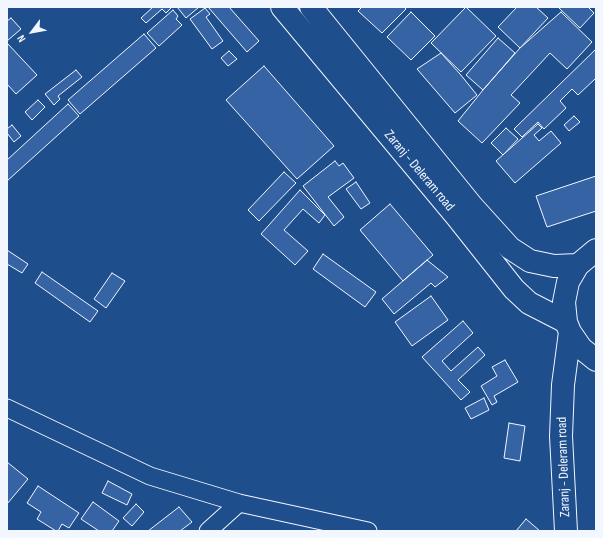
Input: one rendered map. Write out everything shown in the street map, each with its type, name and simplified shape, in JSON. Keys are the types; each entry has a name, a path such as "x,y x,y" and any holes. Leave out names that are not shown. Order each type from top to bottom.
{"highway":[{"name":"Zaranj - Deleram road","path":"282,7 457,217 514,288 529,303 568,327 563,384 561,436 566,531"},
{"name":"Zaranj - Deleram road","path":"311,7 472,206 510,248 530,261 554,266 578,265"},
{"path":"596,250 578,265 568,282 564,302 568,327 580,348 596,360"}],"street":[{"path":"7,408 150,476 239,503 368,531"},
{"path":"208,531 239,503"}],"building":[{"path":"153,7 171,8 166,13 162,9 146,23 141,18"},
{"path":"177,7 199,7 186,18"},
{"path":"208,7 229,7 259,41 247,52"},
{"path":"362,7 404,7 406,9 382,33 358,11"},
{"path":"466,7 496,36 461,72 431,43"},
{"path":"517,7 536,7 548,18 520,48 498,27"},
{"path":"558,7 588,7 594,13 580,28"},
{"path":"205,8 210,14 206,17 223,41 212,49 190,19"},
{"path":"173,10 178,16 176,19 182,25 159,46 147,33"},
{"path":"411,12 435,36 411,60 387,37"},
{"path":"561,12 592,42 567,69 550,53 511,95 520,103 482,143 458,121 520,48"},
{"path":"11,18 21,29 7,41 7,21"},
{"path":"144,34 156,48 80,114 68,100"},
{"path":"498,38 515,53 483,90 466,75"},
{"path":"7,43 37,75 16,94 7,84"},
{"path":"596,49 596,78 578,95 572,89 560,101 566,108 544,129 538,122 522,137 514,129"},
{"path":"229,51 237,59 228,66 221,58"},
{"path":"441,53 477,95 455,113 417,69"},
{"path":"264,66 334,146 297,179 226,100"},
{"path":"76,70 82,77 58,96 60,99 54,105 45,94"},
{"path":"38,100 45,107 32,120 25,112"},
{"path":"68,104 79,116 7,181 7,160"},
{"path":"574,116 580,122 569,131 564,125"},
{"path":"538,124 542,128 534,135 539,141 551,131 561,143 515,183 496,161"},
{"path":"12,125 21,136 14,142 7,133 7,129"},
{"path":"506,128 518,139 503,155 491,143"},
{"path":"335,161 339,166 343,163 354,178 328,197 344,217 334,226 303,186"},
{"path":"284,172 296,183 259,221 248,210"},
{"path":"596,176 596,211 547,227 536,196"},
{"path":"356,182 370,203 361,209 346,189"},
{"path":"300,190 325,215 319,223 303,209 284,230 308,251 295,265 261,234"},
{"path":"390,204 433,255 403,281 360,230"},
{"path":"7,250 28,264 22,273 7,264"},
{"path":"323,254 376,292 365,307 313,269"},
{"path":"427,260 448,277 435,287 431,283 394,314 382,299"},
{"path":"42,272 98,311 90,322 35,283"},
{"path":"112,273 125,281 106,308 94,299"},
{"path":"431,296 448,320 412,346 395,322"},
{"path":"463,321 473,333 442,361 451,371 478,347 485,355 458,380 470,392 461,400 422,357"},
{"path":"505,360 518,382 494,396 497,402 492,405 481,386 497,376 492,367"},
{"path":"484,398 489,410 471,419 465,408"},
{"path":"509,423 525,426 520,461 504,458"},
{"path":"7,462 28,479 7,504"},
{"path":"108,481 132,494 127,505 102,493"},
{"path":"38,486 79,513 69,528 62,524 58,531 56,531 37,519 41,512 27,503"},
{"path":"93,502 119,521 112,531 99,531 81,519"},
{"path":"136,504 144,512 132,526 123,518"},
{"path":"179,507 192,522 180,531 148,531"},
{"path":"526,519 540,531 516,531"}]}
